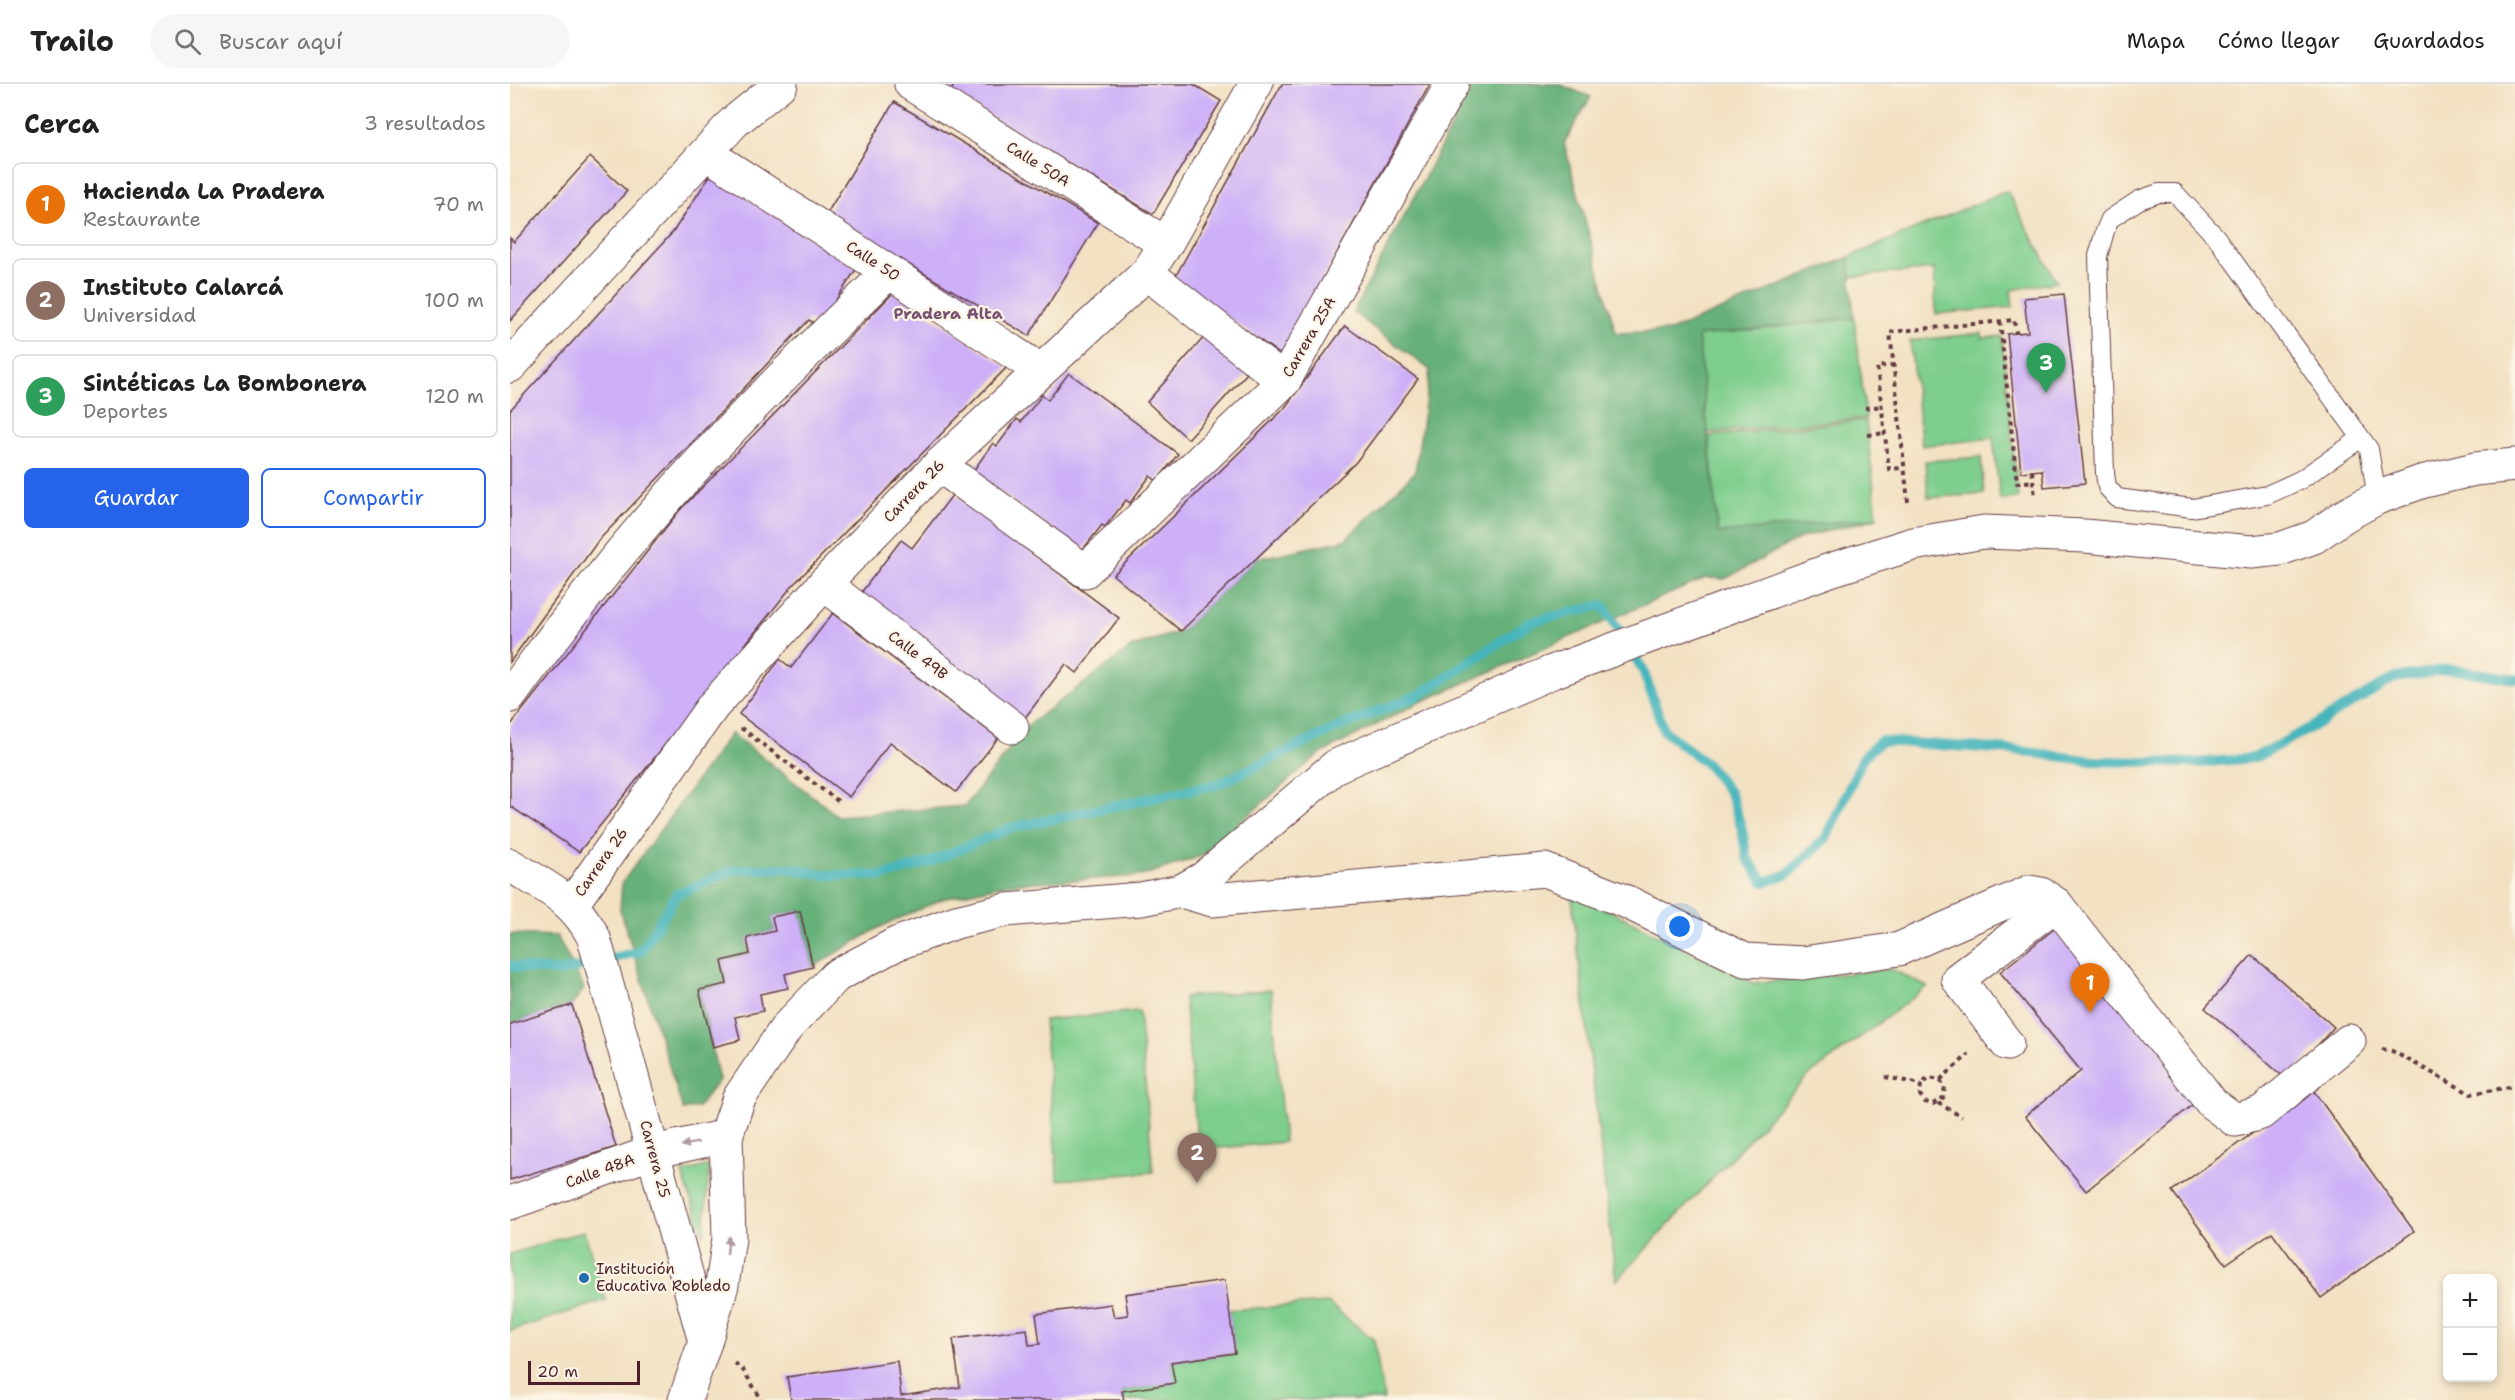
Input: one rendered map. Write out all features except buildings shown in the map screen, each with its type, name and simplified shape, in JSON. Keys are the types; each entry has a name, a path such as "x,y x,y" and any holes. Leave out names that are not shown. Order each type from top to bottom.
{"street":[{"path":"510,366 734,122 781,84"},
{"name":"Calle 50A","path":"910,84 1166,244"},
{"name":"Carrera 25A","path":"939,465 1085,571 1284,381 1452,84"},
{"name":"Carrera 26","path":"584,920 712,706 824,584 939,465 1147,273 1166,244 1252,85"},
{"name":"Calle 50","path":"706,153 1040,370"},
{"path":"510,696 663,503 809,351 889,272"},
{"path":"1147,273 1284,381"},
{"path":"685,1400 722,1285 729,1238 726,1136 739,1098 787,1027 836,976 896,944 956,922 1006,910 1141,899 1181,891 1204,878 1336,766 1552,672 1830,570 1913,544 1989,532 2096,537 2251,552 2280,549 2314,537 2344,516 2377,498 2421,482 2475,469 2515,465"},
{"name":"Calle 49B","path":"824,584 1012,727"},
{"path":"510,865 584,920"},
{"path":"1181,891 1212,900 1545,870 1627,902 1745,960 1803,963 1899,949 2029,892 2041,894 2056,904 2212,1103 2235,1120 2261,1113 2349,1041"},
{"path":"2007,1044 1958,979 2056,904"},
{"name":"Carrera 25","path":"584,920 610,996 705,1342"},
{"name":"Calle 48A","path":"510,1203 653,1152 726,1136"}],"lane":[{"path":"2361,439 2300,480 2267,495 2192,508 2117,498 2106,487 2098,256 2110,219 2139,200 2159,193 2175,193 2216,237 2361,439 2368,449 2373,464 2377,498"}],"path":[{"path":"1908,502 1890,332 2014,320 2016,333"},
{"path":"2000,321 2017,483 2033,481"},
{"path":"1894,365 1877,367 1889,469 1905,468"},
{"path":"1865,408 1882,406"},
{"path":"1868,435 1886,433"},
{"path":"2032,471 2035,501"},
{"path":"712,706 839,802"},
{"path":"2349,1041 2392,1051 2471,1094 2515,1086"},
{"path":"1940,1080 1974,1049"},
{"path":"1886,1077 1921,1084"},
{"path":"1938,1103 1946,1090 1940,1080 1929,1078 1921,1084 1919,1091 1922,1099 1929,1104 1938,1103 1962,1117"}],"green space":[{"path":"1474,84 1558,84 1591,97 1564,143 1616,333 1670,331 1849,257 1854,318 1698,336 1718,533 1877,518 1800,538 1725,579 1706,578 1416,704 1318,755 1201,856 1141,876 1007,884 942,899 878,928 813,967 800,911 772,917 775,931 747,938 750,954 722,961 727,984 699,990 719,1080 698,1107 683,1110 620,910 622,883 731,733 838,816 965,806 1028,725 1132,647 1181,631 1256,559 1345,540 1415,472 1430,370 1353,312"},
{"path":"2007,191 2057,282 2011,290 2013,307 1936,314 1934,269 1851,277 1849,257"},
{"path":"1854,318 1866,418 1708,433 1698,336"},
{"path":"1982,333 1982,338 2002,336 2018,498 2000,500 1993,438 1922,446 1910,341"},
{"path":"1866,420 1877,518 1718,534 1709,436"},
{"path":"1981,457 1984,494 1928,498 1925,461"},
{"path":"1571,891 1753,983 1891,969 1927,987 1807,1077 1616,1281"},
{"path":"510,934 557,936 584,988 572,1005 510,1024"},
{"path":"1271,990 1284,1142 1198,1150 1184,997"},
{"path":"1139,1011 1153,1172 1058,1180 1044,1020"},
{"path":"709,1165 704,1237 682,1173"},
{"path":"584,1231 606,1300 510,1331 510,1254"},
{"path":"1328,1303 1374,1340 1384,1400 1124,1400 1122,1391 1174,1383 1171,1362 1235,1353 1229,1310"}],"waterway":[{"path":"510,966 560,972 641,951 677,894 734,870 788,868 824,875 883,876 927,863 1010,828 1219,784 1334,729 1421,694 1530,622 1603,605 1643,670 1664,731 1707,764 1730,793 1742,829 1747,858 1764,882 1786,875 1826,838 1864,756 1881,741 2012,750 2093,761 2197,763 2254,758 2312,727 2394,678 2450,669 2515,679"}],"place":[{"name":"Sintéticas La Bombonera","path":"2046,393"},
{"name":"Hacienda La Pradera","path":"2090,1013"},
{"name":"Instituto Calarcá","path":"1197,1183"},
{"name":"Institución Educativa Robledo","path":"584,1278"}],"district":[{"name":"Pradera Alta","path":"948,313"}]}
